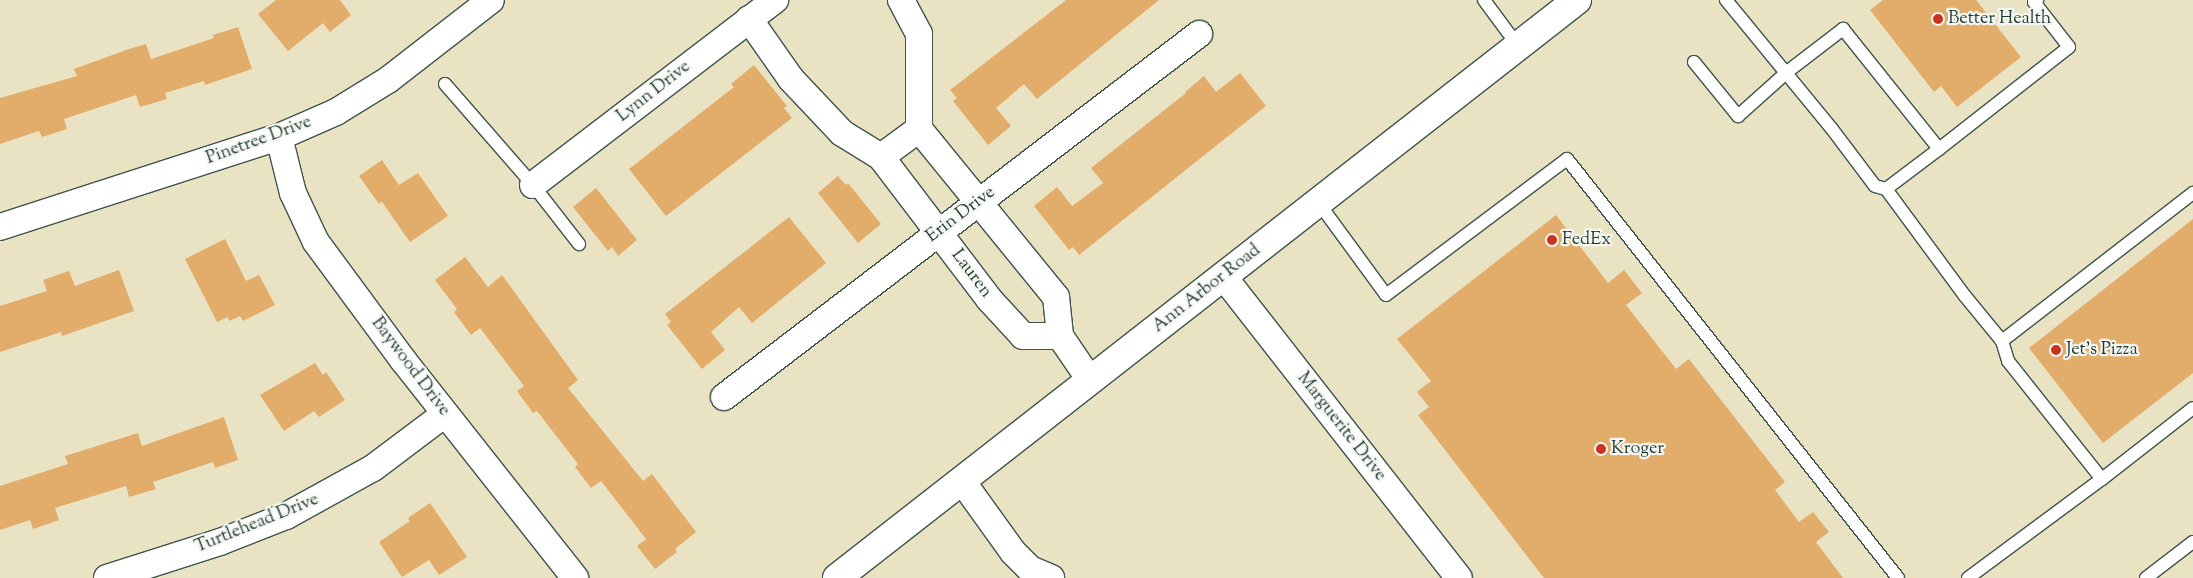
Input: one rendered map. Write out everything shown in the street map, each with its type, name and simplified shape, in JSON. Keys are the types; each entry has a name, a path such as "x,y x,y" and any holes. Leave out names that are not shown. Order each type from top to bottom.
{"main road":[{"name":"Ann Arbor Road","path":"837,578 1577,0"}],"street":[{"name":"Pinetree Drive","path":"0,227 279,138 336,112 388,80 491,0"},
{"name":"Lynn Drive","path":"533,186 775,0"},
{"path":"901,0 919,34 919,129 977,203 1056,297 1060,336 1090,380"},
{"name":"Lauren","path":"749,19 791,79 842,134 881,157 989,299 1022,336 1060,336"},
{"name":"Erin Drive","path":"724,397 1199,34"},
{"path":"881,157 919,129"},
{"name":"Baywood Drive","path":"279,138 293,193 316,242 445,414 575,578"},
{"name":"Marguerite Drive","path":"1223,276 1452,575"},
{"name":"Turtlehead Drive","path":"107,578 220,542 293,512 373,468 445,414"},
{"path":"962,481 1013,552 1030,569 1051,578"}],"lane":[{"path":"1484,0 1518,46"},
{"path":"1726,0 1787,72 1875,186 1886,189 1941,265 2002,342 2008,361 2102,479"},
{"path":"1886,189 2069,47 2034,2 2037,0"},
{"path":"1694,62 1738,116 1787,72 1843,29 1939,149"},
{"path":"445,84 533,186 579,244"},
{"path":"1318,202 1386,295 1567,158 1898,578"},
{"path":"2002,342 2193,193"},
{"path":"1968,578 2102,479 2193,408"},
{"path":"2146,578 2193,542"}],"building":[{"path":"276,0 340,0 351,15 330,32 323,23 288,51 258,14"},
{"path":"1066,0 1159,0 1037,99 1024,84 996,108 1011,126 988,145 953,101 957,98 950,90"},
{"path":"1883,0 1976,0 2021,57 1957,107 1941,86 1934,92 1870,10"},
{"path":"238,27 252,69 205,85 204,81 165,93 167,99 140,107 136,95 64,119 67,129 42,137 39,131 0,144 0,98 77,76 74,69 146,44 151,59 214,38 213,35"},
{"path":"754,65 787,106 784,108 792,118 666,216 629,169 734,87 731,84"},
{"path":"1240,73 1266,106 1079,255 1073,247 1069,250 1034,206 1057,187 1072,206 1103,183 1091,168 1186,93 1204,76 1216,92"},
{"path":"382,160 399,185 418,173 448,216 410,242 382,202 379,204 359,176"},
{"path":"838,176 846,185 848,183 881,224 858,243 818,193"},
{"path":"596,188 637,240 618,256 612,247 608,251 573,207"},
{"name":"Kroger","path":"1556,215 1608,283 1624,270 1642,293 1626,305 1676,369 1689,359 1785,482 1775,490 1799,522 1813,512 1829,532 1816,542 1843,578 1544,578 1418,415 1429,407 1417,392 1431,381 1397,339"},
{"path":"789,217 826,263 752,323 739,307 711,332 725,350 702,369 667,325 671,322 665,314"},
{"path":"2193,219 2193,373 2103,443 2029,348"},
{"path":"225,239 246,281 259,275 275,305 243,321 240,316 229,321 228,317 217,322 185,259"},
{"path":"465,257 488,287 502,275 578,380 568,388 643,481 652,474 696,532 675,549 677,552 655,569 637,546 646,539 601,481 591,488 575,467 578,464 537,411 533,413 517,391 524,386 480,328 471,335 454,312 457,309 435,280"},
{"path":"119,270 134,311 62,336 61,332 0,352 0,306 47,291 43,280 69,271 75,286"},
{"path":"315,363 323,375 326,372 345,400 319,417 314,411 284,431 260,395"},
{"path":"224,417 238,460 215,468 213,462 153,482 156,489 129,497 126,486 55,508 59,520 33,529 30,520 0,530 0,486 68,464 65,456 138,433 142,446"},
{"path":"430,503 467,557 439,575 429,560 402,577 379,542 410,521 408,518"}],"place":[{"name":"Better Health","path":"1938,19"},
{"name":"FedEx","path":"1552,240"},
{"name":"Jet's Pizza","path":"2056,350"},
{"name":"Kroger","path":"1601,449"}]}
